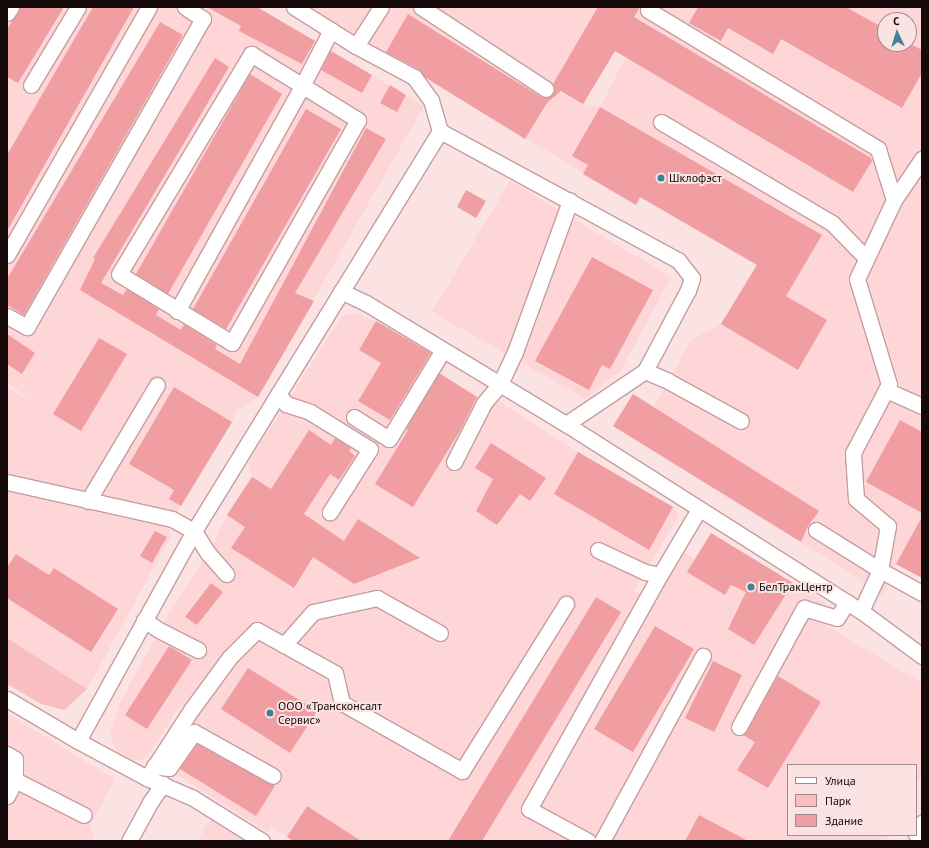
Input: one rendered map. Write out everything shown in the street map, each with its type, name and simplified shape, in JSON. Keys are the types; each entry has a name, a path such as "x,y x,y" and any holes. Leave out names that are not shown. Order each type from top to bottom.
{"street":[{"path":"7,13 11,7"},
{"path":"31,85 78,7"},
{"path":"7,255 149,7"},
{"path":"7,316 27,327 203,19 185,7"},
{"path":"294,7 356,46 414,77 431,100 440,130 678,260 692,278 688,290 645,371 566,424"},
{"path":"356,46 381,7"},
{"path":"421,7 546,89"},
{"path":"648,10 878,149 894,200"},
{"path":"177,311 302,86 331,30"},
{"path":"251,54 302,86 358,120 232,343 177,311 119,274 251,54"},
{"path":"661,122 832,223 866,258"},
{"path":"78,741 194,531 440,130"},
{"path":"861,611 880,570 888,526 856,499 853,453 889,384 857,279 894,200 922,159"},
{"path":"454,462 484,403 500,384 515,352 570,202"},
{"path":"341,291 366,303 566,424 861,611 922,656"},
{"path":"354,417 389,439 443,350"},
{"path":"645,371 668,381 741,421"},
{"path":"88,501 156,385"},
{"path":"886,390 922,406"},
{"path":"278,394 286,404 310,412 370,449 330,512"},
{"path":"7,482 172,519 194,531 208,553 226,574"},
{"path":"588,841 529,809 699,508"},
{"path":"816,530 880,570 922,593"},
{"path":"598,550 645,572 660,575"},
{"path":"284,645 313,612 377,598 440,633"},
{"path":"740,727 804,608 837,618 847,602"},
{"path":"151,772 191,710 230,656 257,630 335,673 342,702 462,771 566,604"},
{"path":"144,620 159,630 198,650"},
{"path":"602,841 703,656"},
{"path":"7,699 78,741 151,772 163,784 193,798 262,841"},
{"path":"151,772 169,768 194,732 273,776"},
{"path":"7,754 16,759 16,780 7,796"},
{"path":"16,780 84,815"},
{"path":"129,841 151,801 163,784"},
{"path":"917,832 922,823"}],"shaded area":[{"path":"7,7 257,7 424,106 258,397 237,410 232,422 172,519 168,527 171,536 87,689 7,638 7,387 34,403 7,382"},
{"path":"310,7 922,7 922,578 896,564 883,596 865,582 613,426 654,407 691,340 721,324 757,264 640,197 636,205","holes":["633,21 645,25 626,57 600,107 583,104"]},
{"path":"510,181 671,277 621,370 586,399 432,312"},
{"path":"354,313 376,321 447,364 442,375 480,398 484,403 492,408 497,400 578,452 673,507 679,515 634,591 654,603 685,553 695,559 711,533 825,603 820,622 922,683 922,773 917,782 917,764 787,764 787,836 888,836 885,841 293,841 271,826 267,832 171,771 169,751 198,714 181,704 150,753 144,759 133,760 116,751 110,732 119,705 164,622 208,553 227,515 252,477 248,463 342,316"},
{"path":"7,713 115,780 90,825 94,841 7,841"},
{"path":"211,819 250,841 197,841"}],"green space":[{"path":"7,638 87,689 64,710 41,704 7,684"}],"building":[{"path":"21,7 64,7 18,83 7,77 7,29"},
{"path":"93,7 134,7 7,231 7,155"},
{"path":"207,7 257,7 315,41 302,64 239,31 241,26"},
{"path":"598,7 640,7 634,17 871,158 872,161 853,192 615,51 583,104 561,91 547,103 525,139 426,78 418,69 386,52 408,14 541,97 550,97 555,90 553,84"},
{"path":"698,7 846,7 877,24 877,52 917,52 917,47 922,50 922,73 902,108 781,39 773,54 728,28 721,41 689,23"},
{"path":"160,22 183,35 24,315 7,305 7,279"},
{"path":"331,51 372,75 362,93 321,70"},
{"path":"215,58 229,67 101,283 123,295 127,289 159,309 156,315 181,330 184,324 217,345 215,349 240,364 366,128 386,139 295,293 314,301 258,397 80,290 95,259 93,258"},
{"path":"250,74 282,94 168,294 136,274"},
{"path":"390,85 406,95 397,112 380,103"},
{"path":"600,107 822,235 786,296 827,320 798,370 721,324 757,265 640,197 636,205 583,174 588,165 572,156"},
{"path":"306,109 341,129 226,329 193,309"},
{"path":"466,190 486,201 476,218 457,207"},
{"path":"592,257 653,290 610,369 602,365 589,390 535,361"},
{"path":"376,321 431,353 390,420 358,401 381,363 359,350"},
{"path":"7,334 35,353 22,374 7,364"},
{"path":"99,338 127,354 81,431 53,414"},
{"path":"439,373 477,397 460,431 413,507 375,484 408,430 406,429"},
{"path":"174,387 232,422 181,506 169,499 174,490 129,464"},
{"path":"633,394 819,511 808,526 801,542 613,426"},
{"path":"900,420 922,432 922,513 866,482"},
{"path":"309,430 331,445 335,438 351,448 349,451 355,456 339,480 330,474 304,514 344,541 358,519 420,558 354,584 313,557 294,588 231,548 245,527 227,515 252,477 271,489"},
{"path":"491,443 546,478 530,501 520,494 497,525 476,511 493,479 475,468"},
{"path":"578,452 673,507 649,550 554,494"},
{"path":"922,517 922,578 896,564"},
{"path":"155,531 167,537 152,563 140,556"},
{"name":"БелТракЦентр","path":"711,533 793,583 754,645 728,629 746,592 731,585 725,595 687,572"},
{"path":"16,554 49,575 54,568 118,609 91,652 7,598 7,567"},
{"path":"211,583 223,592 197,625 185,617"},
{"path":"596,597 621,612 482,841 448,841"},
{"path":"655,626 694,649 633,752 594,729"},
{"path":"169,646 192,660 147,729 125,715"},
{"path":"713,661 742,675 714,732 685,718"},
{"path":"248,668 317,711 290,753 221,709"},
{"path":"778,676 821,702 768,788 737,770 755,742 743,735"},
{"path":"197,744 275,786 256,816 180,769"},
{"path":"307,806 361,841 293,841 287,837"},
{"path":"699,815 748,841 685,841"}],"place":[{"name":"Шклофэст","path":"661,178"},
{"name":"БелТракЦентр","path":"751,587"},
{"name":"ООО «Трансконсалт Сервис»","path":"270,713"}]}
